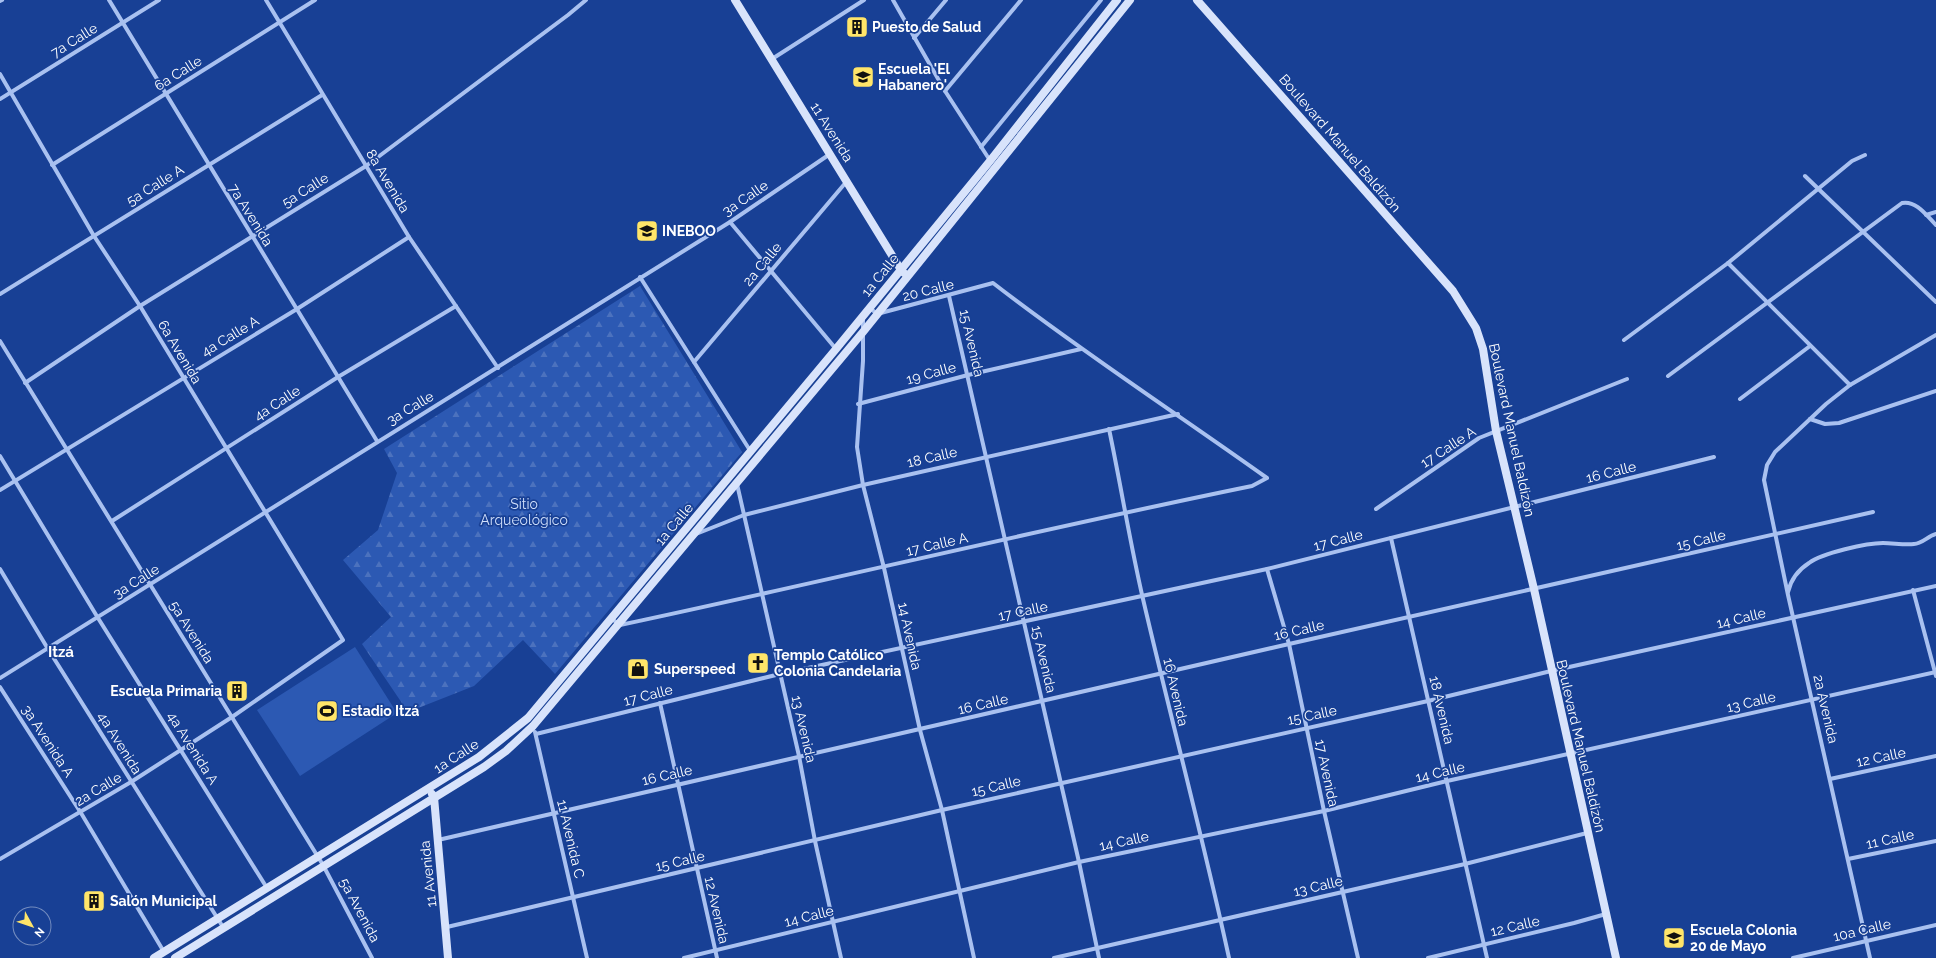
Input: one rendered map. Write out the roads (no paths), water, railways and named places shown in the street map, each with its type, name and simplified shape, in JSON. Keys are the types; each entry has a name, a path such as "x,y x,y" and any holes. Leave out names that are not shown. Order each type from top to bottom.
{"main road":[{"name":"11 Avenida","path":"735,0 901,270 908,276"},
{"name":"1a Calle","path":"154,958 479,757 505,738 540,705 870,308 990,161 1117,0"},
{"name":"1a Calle","path":"175,958 495,759 535,730 547,712 863,332 1130,0"},
{"name":"Boulevard Manuel Baldizón","path":"1197,0 1453,291 1476,328 1483,349 1496,431 1534,589 1616,958"},
{"path":"540,705 547,712"},
{"path":"428,789 434,797"},
{"name":"11 Avenida","path":"434,797 447,927 448,958"}],"street":[{"name":"7a Avenida","path":"109,0 167,94 208,166 377,441"},
{"name":"7a Calle","path":"0,99 159,0"},
{"name":"8a Avenida","path":"266,0 278,23 409,237 498,368"},
{"name":"6a Calle","path":"52,165 315,0"},
{"name":"5a Calle","path":"25,383 140,306 366,166 586,0"},
{"path":"772,59 864,0"},
{"path":"893,0 945,91 990,161 997,167"},
{"path":"914,38 946,0"},
{"path":"945,91 1020,2 1014,0"},
{"path":"981,147 1101,0"},
{"name":"6a Avenida","path":"0,74 94,236 140,306 182,378 343,640"},
{"name":"5a Calle A","path":"0,294 322,95"},
{"name":"3a Calle","path":"0,678 150,586 377,441 498,368 640,277 730,222 830,153"},
{"path":"1624,340 1728,263 1852,161 1865,155"},
{"path":"1805,176 1936,302"},
{"name":"2a Calle","path":"694,362 847,181"},
{"path":"1668,376 1902,203 1909,202 1915,205 1936,225"},
{"path":"1926,215 1936,212"},
{"path":"730,222 836,349"},
{"name":"4a Calle A","path":"0,490 297,309 409,237"},
{"path":"1728,263 1767,304 1850,385"},
{"path":"640,277 751,452"},
{"name":"20 Calle","path":"877,314 993,283 1081,349"},
{"name":"15 Avenida","path":"949,296 1043,701 1099,958"},
{"name":"4a Calle","path":"112,521 338,377 456,306"},
{"path":"870,308 877,314"},
{"name":"14 Avenida","path":"863,316 863,361 858,404 857,447 863,485 884,568 920,730 942,810 974,958"},
{"path":"1810,419 1850,385 1936,335"},
{"name":"5a Avenida","path":"0,341 318,856 372,958"},
{"path":"1740,399 1810,346"},
{"path":"1081,349 1178,414"},
{"name":"19 Calle","path":"858,404 968,375 1081,349"},
{"name":"17 Calle A","path":"1376,509 1479,438 1627,379"},
{"path":"1810,419 1825,424 1839,423 1936,390"},
{"name":"17 Calle A","path":"620,625 884,568 1126,512 1252,486 1268,478 1178,414"},
{"name":"18 Calle","path":"695,534 744,515 863,485 985,456 1178,414"},
{"name":"2a Avenida","path":"1810,419 1775,452 1767,465 1764,480 1793,618 1870,958"},
{"name":"16 Avenida","path":"1109,429 1143,596 1180,756 1202,836 1229,958"},
{"name":"4a Avenida A","path":"0,456 16,480 98,618 182,749 267,888"},
{"name":"16 Calle","path":"1514,507 1714,457"},
{"name":"13 Avenida","path":"737,483 799,756 815,841 841,958"},
{"name":"17 Calle","path":"535,730 660,703 901,647 1024,623 1267,570 1514,507"},
{"name":"15 Calle","path":"1534,589 1873,512"},
{"path":"1788,594 1791,582 1799,571 1810,562 1853,548 1882,543 1915,544 1936,534"},
{"name":"18 Avenida","path":"1391,538 1487,958"},
{"name":"4a Avenida","path":"0,569 48,649 223,927"},
{"name":"17 Avenida","path":"1267,570 1289,644 1324,811 1358,958"},
{"name":"14 Calle","path":"1551,671 1936,586"},
{"name":"16 Calle","path":"438,840 799,756 920,730 1289,644 1534,589"},
{"path":"1913,590 1936,673"},
{"path":"612,619 620,625"},
{"name":"2a Calle","path":"0,859 81,813 131,782 232,717 343,640"},
{"name":"15 Calle","path":"447,927 942,810 1428,701 1551,671"},
{"name":"13 Calle","path":"1571,755 1812,699 1936,673"},
{"name":"3a Avenida A","path":"0,687 81,813 164,952"},
{"name":"12 Avenida","path":"660,703 717,958"},
{"name":"11 Avenida C","path":"535,730 587,958"},
{"name":"14 Calle","path":"684,958 1079,862 1324,811 1447,781 1571,755"},
{"name":"12 Calle","path":"1830,779 1936,756"},
{"name":"13 Calle","path":"1054,958 1466,864 1587,833"},
{"name":"11 Calle","path":"1848,859 1936,841"},
{"name":"12 Calle","path":"1428,958 1574,924 1606,914"},
{"name":"10a Calle","path":"1793,958 1936,925"}],"place":[{"name":"Puesto de Salud","path":"857,27"},
{"name":"Escuela 'El Habanero'","path":"863,77"},
{"name":"INEBOO","path":"647,231"},
{"name":"Templo Católico Colonia Candelaria","path":"758,663"},
{"name":"Superspeed","path":"638,669"},
{"name":"Escuela Primaria","path":"237,691"},
{"name":"Estadio Itzá","path":"327,711"},
{"name":"Salón Municipal","path":"94,901"},
{"name":"Escuela Colonia 20 de Mayo","path":"1674,938"}],"district":[{"name":"Itzá","path":"61,652"}],"park label":[{"name":"Sitio Arqueológico","path":"524,512"}]}
